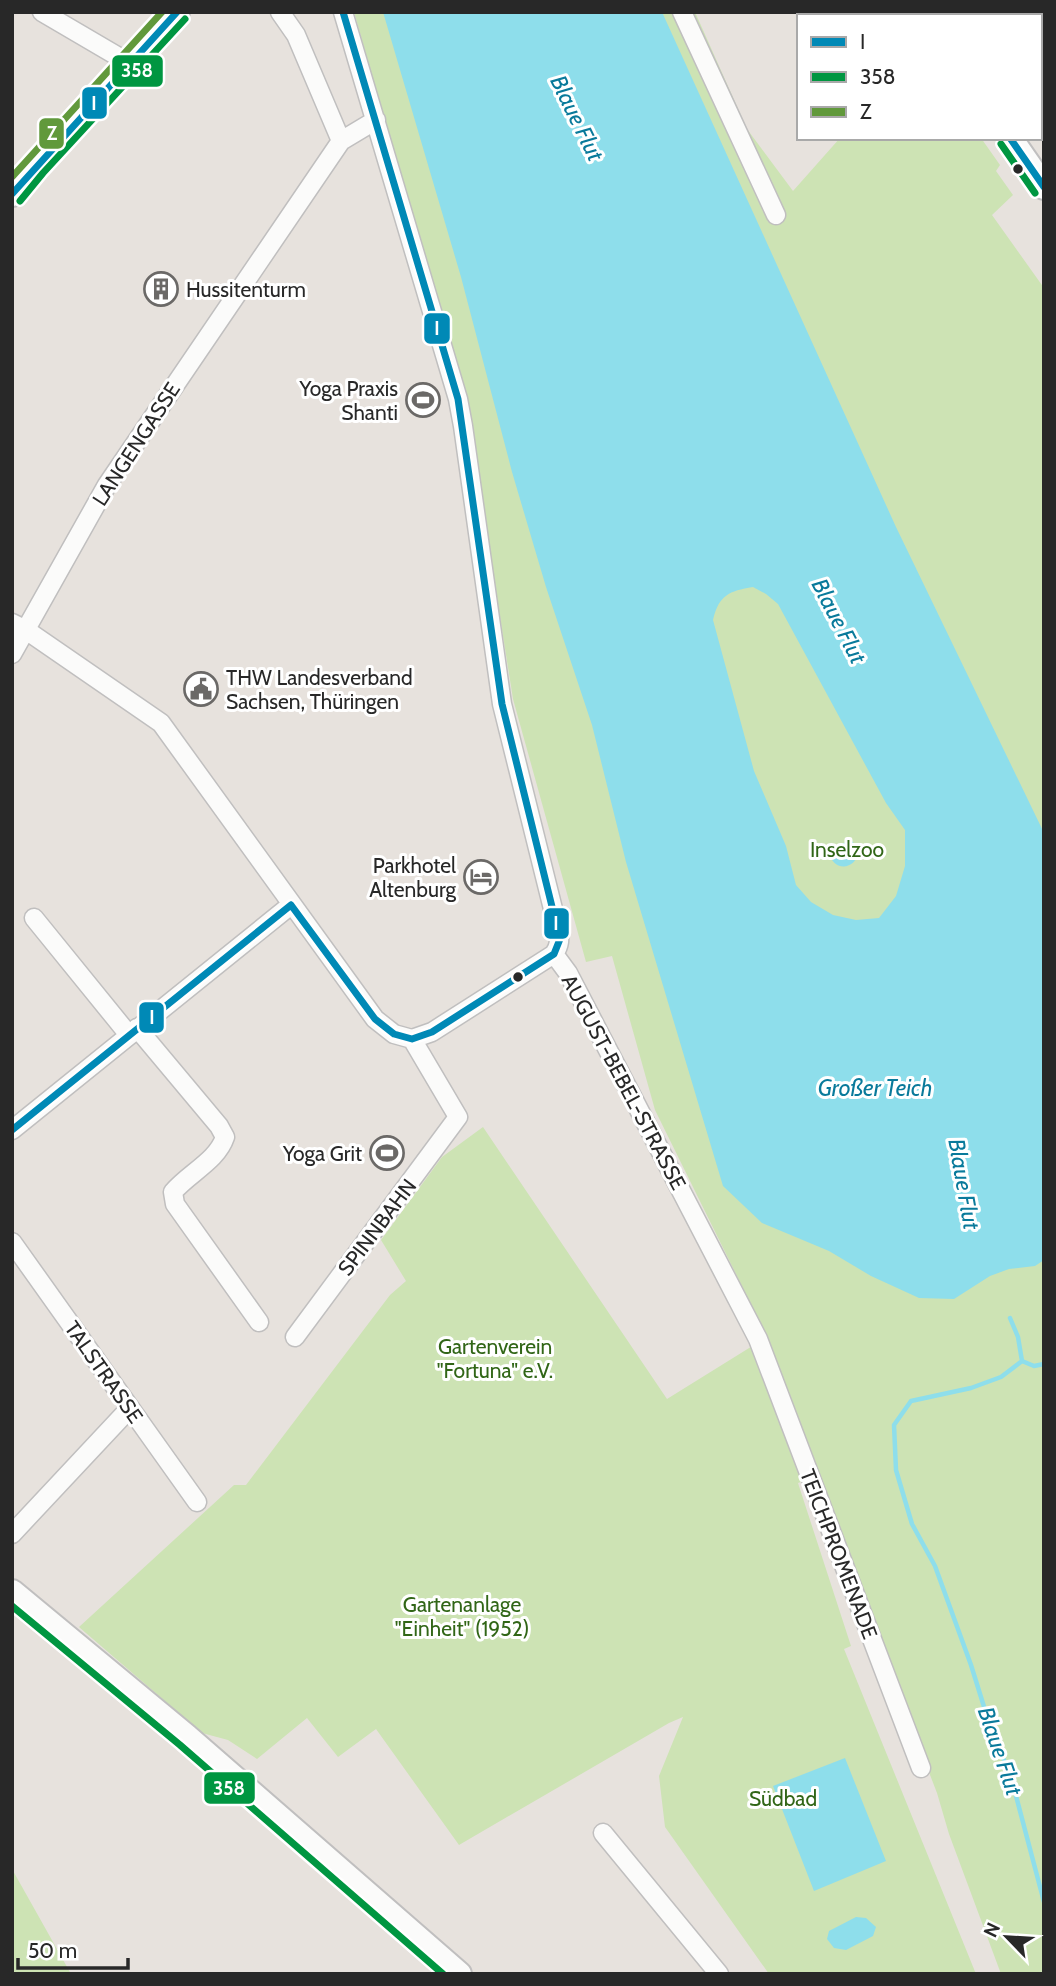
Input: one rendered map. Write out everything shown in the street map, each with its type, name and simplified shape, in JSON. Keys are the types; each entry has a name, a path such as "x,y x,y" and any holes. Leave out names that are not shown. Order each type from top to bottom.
{"main road":[{"path":"12,194 177,12"},
{"path":"1011,140 1044,187"},
{"path":"12,1592 187,1737 459,1974"}],"street":[{"path":"42,12 129,63"},
{"path":"280,12 296,35 341,141 376,120"},
{"name":"AUGUST-BEBEL-STRASSE","path":"344,12 454,386 463,426 502,704 558,929 560,939 554,954 568,973 632,1093 758,1339"},
{"path":"682,12 776,215"},
{"name":"LANGENGASSE","path":"12,654 19,626 107,485 341,141"},
{"path":"19,626 162,723 375,1019 394,1034 412,1039 432,1032 554,954"},
{"path":"12,1130 291,905"},
{"path":"34,918 225,1137 221,1149 173,1192 176,1204 259,1322"},
{"name":"SPINNBAHN","path":"295,1337 458,1117 412,1039"},
{"name":"TALSTRASSE","path":"12,1242 197,1502"},
{"name":"TEICHPROMENADE","path":"758,1339 921,1768"},
{"path":"12,1534 130,1408"},
{"path":"603,1833 719,1974"}],"green space":[{"path":"354,12 695,12 747,129 793,191 838,140 982,140 1000,165 996,171 1013,195 992,215 1044,288 1044,1974 1001,1974 949,1834 937,1793 815,1477 798,1483 851,1646 844,1649 976,1974 769,1974 665,1827 659,1776 683,1717 459,1845 376,1729 338,1757 307,1718 257,1759 228,1740 202,1733 79,1627 234,1485 246,1485 390,1295 406,1281 381,1240 442,1157 483,1127 667,1399 767,1337 655,1110 612,956 586,962 513,699 467,408"},
{"path":"12,1869 71,1974 12,1974"}],"water":[{"name":"Großer Teich","path":"383,12 662,12 896,527 1044,833 1044,1260 1035,1266 1009,1269 990,1276 954,1299 919,1298 871,1276 829,1251 762,1223 723,1186 626,862 592,725 546,587 512,472 461,277","holes":["753,587 778,604 886,803 905,830 905,866 896,896 879,918 856,920 833,915 811,902 796,885 786,846 754,771 713,620 718,605 726,596 737,590"]},
{"path":"851,840 858,848 857,856 849,865 839,866 831,857 830,849"},
{"path":"845,1758 886,1861 814,1891 773,1786"},
{"path":"856,1917 866,1918 876,1927 873,1936 846,1950 834,1948 827,1939 829,1931"}],"waterway":[{"name":"Blaue Flut","path":"1010,1318 1018,1337 1022,1361 1001,1377 971,1388 911,1401 894,1425 896,1470 912,1524 935,1566 990,1726 1011,1777 1044,1902"},
{"name":"Blaue Flut","path":"1022,1361 1034,1366 1044,1364"}],"transit line":[{"name":"Z","path":"12,177 162,12"},
{"name":"I","path":"12,194 177,12"},
{"name":"I","path":"291,905 375,1019 394,1034 412,1039 432,1032 554,954 560,939 502,704 458,399 343,12"},
{"name":"358","path":"20,201 185,19"},
{"name":"I","path":"1011,140 1044,187"},
{"name":"358","path":"1001,144 1035,193"},
{"name":"I","path":"12,1130 291,905"},
{"name":"358","path":"12,1606 180,1745 443,1974"}],"place":[{"name":"Hussitenturm","path":"161,289"},
{"name":"Yoga Praxis Shanti","path":"423,400"},
{"name":"THW Landesverband Sachsen, Thüringen","path":"201,689"},
{"name":"Parkhotel Altenburg","path":"481,877"},
{"name":"Yoga Grit","path":"387,1153"}],"park label":[{"name":"Inselzoo","path":"847,849"},
{"name":"Gartenverein \"Fortuna\" e.V.","path":"495,1358"},
{"name":"Gartenanlage \"Einheit\" (1952)","path":"462,1616"},
{"name":"Südbad","path":"783,1798"}]}
